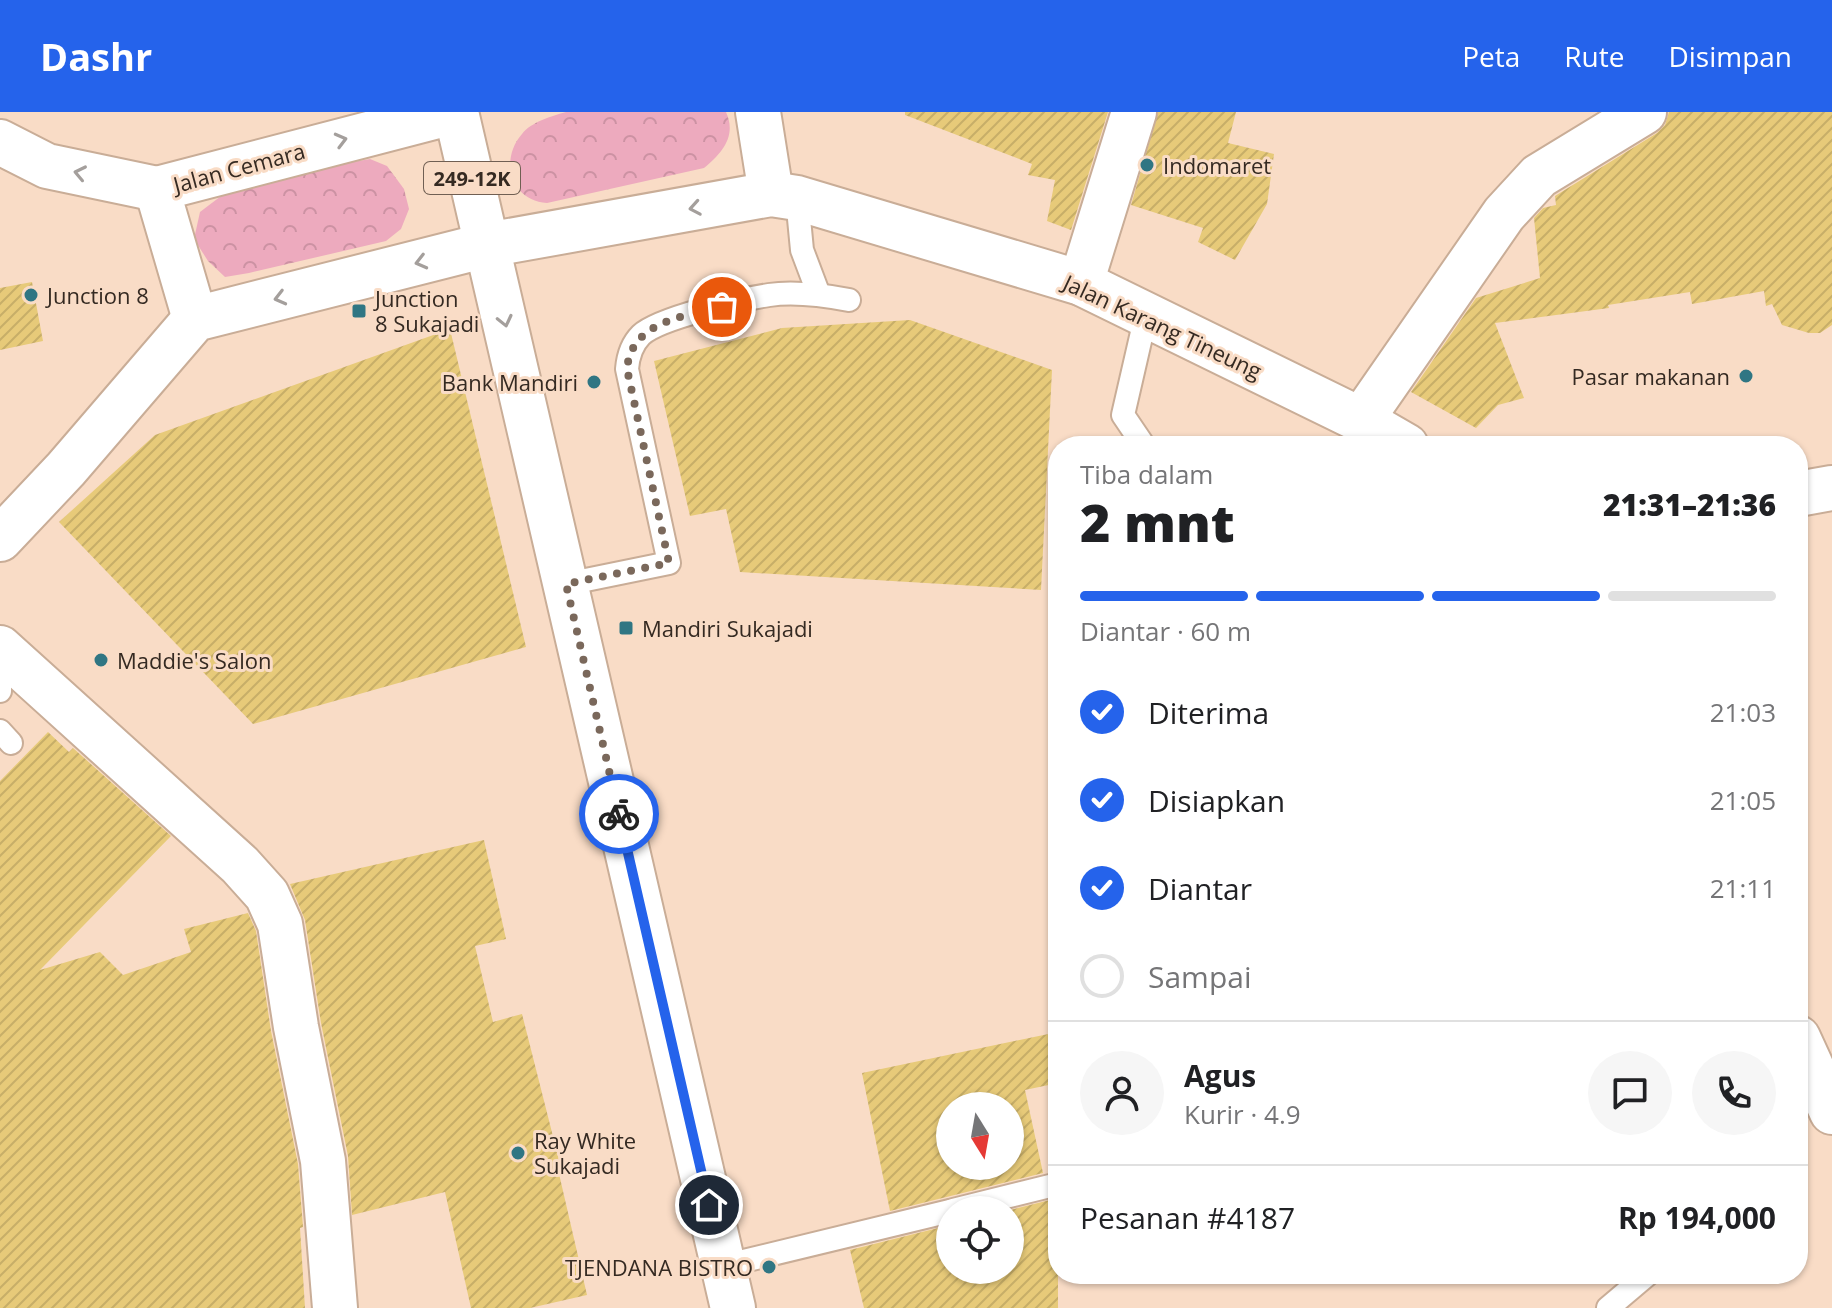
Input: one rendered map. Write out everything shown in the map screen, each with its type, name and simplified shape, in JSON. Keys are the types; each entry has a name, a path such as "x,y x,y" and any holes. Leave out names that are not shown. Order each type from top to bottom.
{"street":[{"name":"Jalan Cemara","path":"195,319 157,189 454,112"},
{"name":"249-12K","path":"454,112 487,245"},
{"path":"758,112 784,196"},
{"path":"1081,283 1134,112"},
{"path":"1361,420 1504,214 1539,176 1644,112"},
{"path":"0,142 47,166 157,189"},
{"name":"Jalan Karang Tineung","path":"487,245 784,196 1081,283 1389,436"},
{"path":"0,539 66,469 195,319 487,245 733,1308"},
{"path":"1808,492 1832,488"},
{"path":"0,648 240,865 267,895 280,924 296,1027 323,1161 335,1308"},
{"path":"1808,1060 1832,1112"}],"lane":[{"path":"784,196 819,295"},
{"path":"566,584 669,563 627,369 629,355 641,335 674,318 770,295 819,295 849,300"},
{"path":"1137,436 1123,415 1146,315"},
{"path":"0,684 0,691"},
{"path":"1009,1196 1048,1186"},
{"path":"723,1266 936,1214"},
{"path":"1608,1308 1636,1284"}],"green space":[{"path":"566,112 726,112 730,129 722,150 704,168 547,203 535,201 517,187 512,178 511,155 515,144 531,126"},
{"path":"370,159 387,166 404,189 409,209 401,229 386,241 225,277 208,261 194,239 200,212 225,193 319,168"}],"building":[{"path":"905,112 1108,112 1071,230 1047,221 1055,180 1028,175 1032,164 905,115"},
{"path":"1158,112 1236,112 1228,143 1274,154 1267,204 1235,260 1198,242 1203,228 1131,205"},
{"path":"1669,112 1832,112 1832,325 1820,333 1809,333 1782,325 1772,304 1766,306 1764,291 1692,304 1690,292 1608,305 1609,308 1495,323 1524,398 1498,405 1476,428 1411,392 1476,298 1540,278 1534,218 1543,208 1556,205 1555,196 1657,133 1665,125"},
{"path":"32,282 43,341 0,350 0,288"},
{"path":"910,320 1052,370 1041,590 740,572 726,509 690,516 654,361 782,328"},
{"path":"450,329 526,647 253,724 59,522 155,435"},
{"path":"48,732 69,752 73,748 171,836 40,970 100,952 123,975 191,952 184,929 248,913 256,931 271,1031 298,1164 305,1308 0,1308 0,781"},
{"path":"484,840 506,939 475,946 493,1022 522,1014 560,1164 557,1165 587,1295 530,1308 471,1308 445,1192 352,1215 348,1156 321,1023 305,920 290,884"},
{"path":"1048,1034 1048,1085 1025,1090 1043,1173 1024,1178 1024,1092 936,1092 936,1180 1015,1180 950,1196 936,1196 936,1200 890,1211 862,1073"},
{"path":"1048,1200 1048,1284 1058,1284 1058,1308 864,1308 850,1250 936,1228 936,1284 1024,1284 1024,1206"}],"way so far":[{"path":"619,814 566,584 669,563 627,369 629,355 641,335 674,318 722,307"}],"place":[{"name":"Indomaret","path":"1147,165"},
{"name":"Junction 8","path":"31,295"},
{"name":"Junction 8 Sukajadi","path":"359,311"},
{"name":"Pasar makanan","path":"1746,376"},
{"name":"Bank Mandiri","path":"594,382"},
{"name":"Mandiri Sukajadi","path":"626,628"},
{"name":"Maddie's Salon","path":"101,660"},
{"name":"Ray White Sukajadi","path":"518,1153"},
{"name":"TJENDANA BISTRO","path":"769,1267"}],"route":[{"path":"619,814 709,1205"}]}
